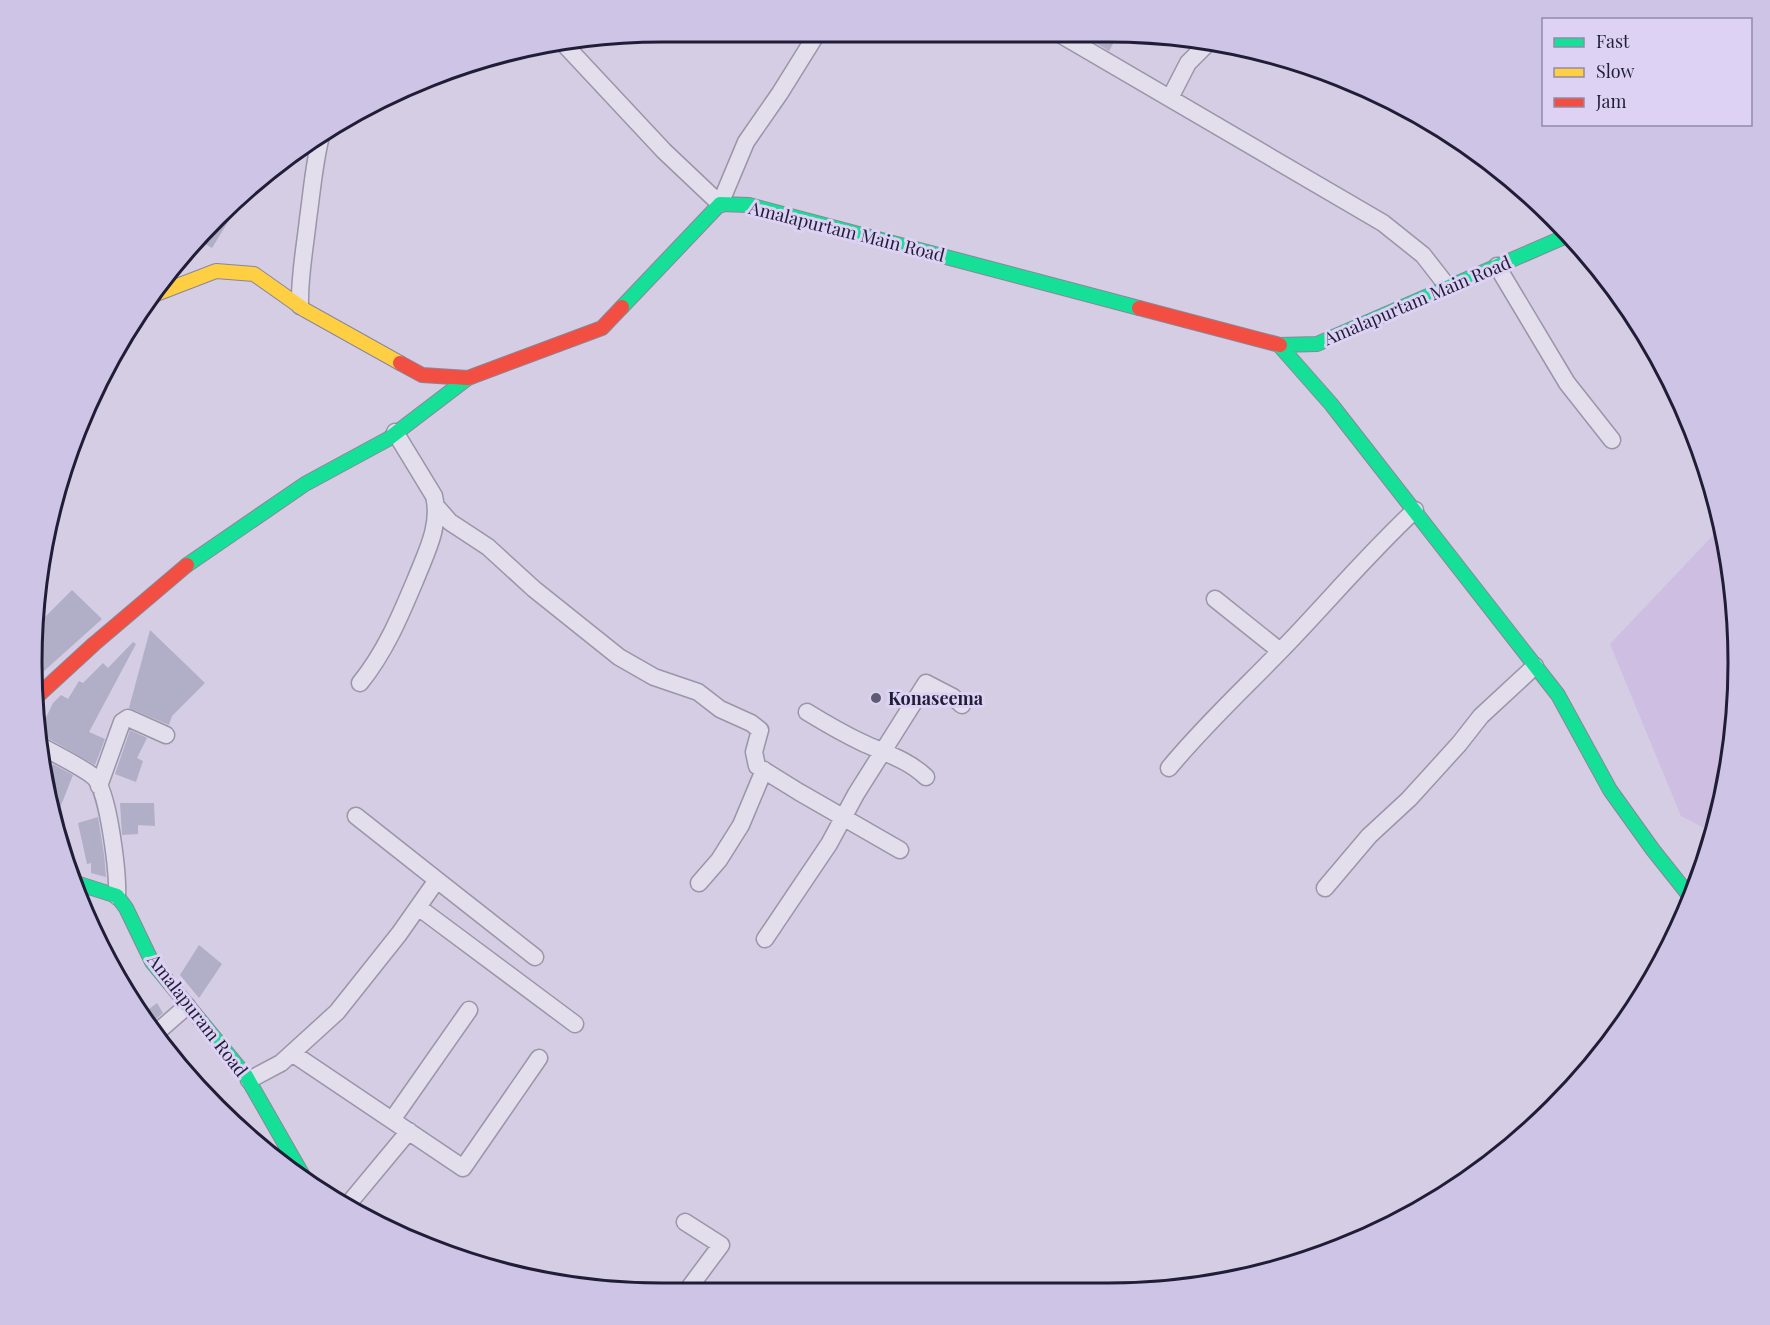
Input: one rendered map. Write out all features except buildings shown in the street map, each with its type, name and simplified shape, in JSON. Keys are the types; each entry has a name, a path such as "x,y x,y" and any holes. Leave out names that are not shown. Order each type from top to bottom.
{"street":[{"path":"43,691 185,566 305,484 388,439 468,378 602,328 720,204 746,142 812,42"},
{"path":"1074,42 1383,223 1423,255 1448,287"},
{"path":"569,49 629,115 720,204"},
{"path":"1170,98 1188,63 1202,49"},
{"path":"300,306 299,290 318,147"},
{"name":"Amalapurtam Main Road","path":"720,204 749,205 1279,345 1317,344 1560,239"},
{"path":"1497,266 1567,383 1612,440"},
{"path":"166,290 216,271 254,274 300,306 422,375 468,378"},
{"path":"1279,345 1331,404 1558,695 1610,790 1685,890"},
{"path":"360,683 388,642 430,546 436,506 434,496 395,432"},
{"path":"436,506 450,522 488,547 534,589 619,657 654,677 698,692 720,709 751,723 760,730 754,752 757,766 900,850"},
{"path":"1169,768 1210,721 1414,510"},
{"path":"1215,599 1280,651"},
{"path":"1326,888 1369,837 1459,744 1481,716 1535,666"},
{"path":"765,939 830,844 843,817 926,683 953,697 962,705"},
{"path":"807,712 852,738 884,750 915,767 926,777"},
{"path":"99,786 122,722 128,718 166,735"},
{"path":"48,750 95,778 103,793 118,877 117,896 83,884"},
{"path":"699,883 718,860 741,825 764,770"},
{"path":"356,816 535,957"},
{"path":"249,1080 281,1063 337,1012 437,880"},
{"name":"Amalapuram Road","path":"117,896 126,908 152,962 249,1080 296,1163"},
{"path":"418,907 575,1024"},
{"path":"162,1028 187,1006"},
{"path":"392,1120 469,1010"},
{"path":"292,1053 463,1168 539,1058"},
{"path":"352,1200 409,1131"},
{"path":"685,1222 721,1245 693,1283"}],"shaded area":[{"path":"1714,534 1727,622 1727,703 1716,784 1705,829 1681,816 1610,644"}],"traffic: fast":[{"path":"622,307 720,204 749,205 1139,308"},
{"path":"1280,345 1317,344 1560,239"},
{"path":"1279,345 1331,404 1558,695 1610,790 1685,890"},
{"path":"187,565 305,484 388,439 468,378"},
{"path":"84,885 117,896 126,908 152,962 246,1076 295,1162"}],"traffic: slow":[{"path":"166,290 216,271 254,274 305,310 400,363"}],"traffic: jam":[{"path":"400,363 422,375 468,378 602,328 622,307"},
{"path":"1139,308 1280,345"},
{"path":"43,691 187,565"}],"place":[{"name":"Konaseema","path":"876,698"}]}
